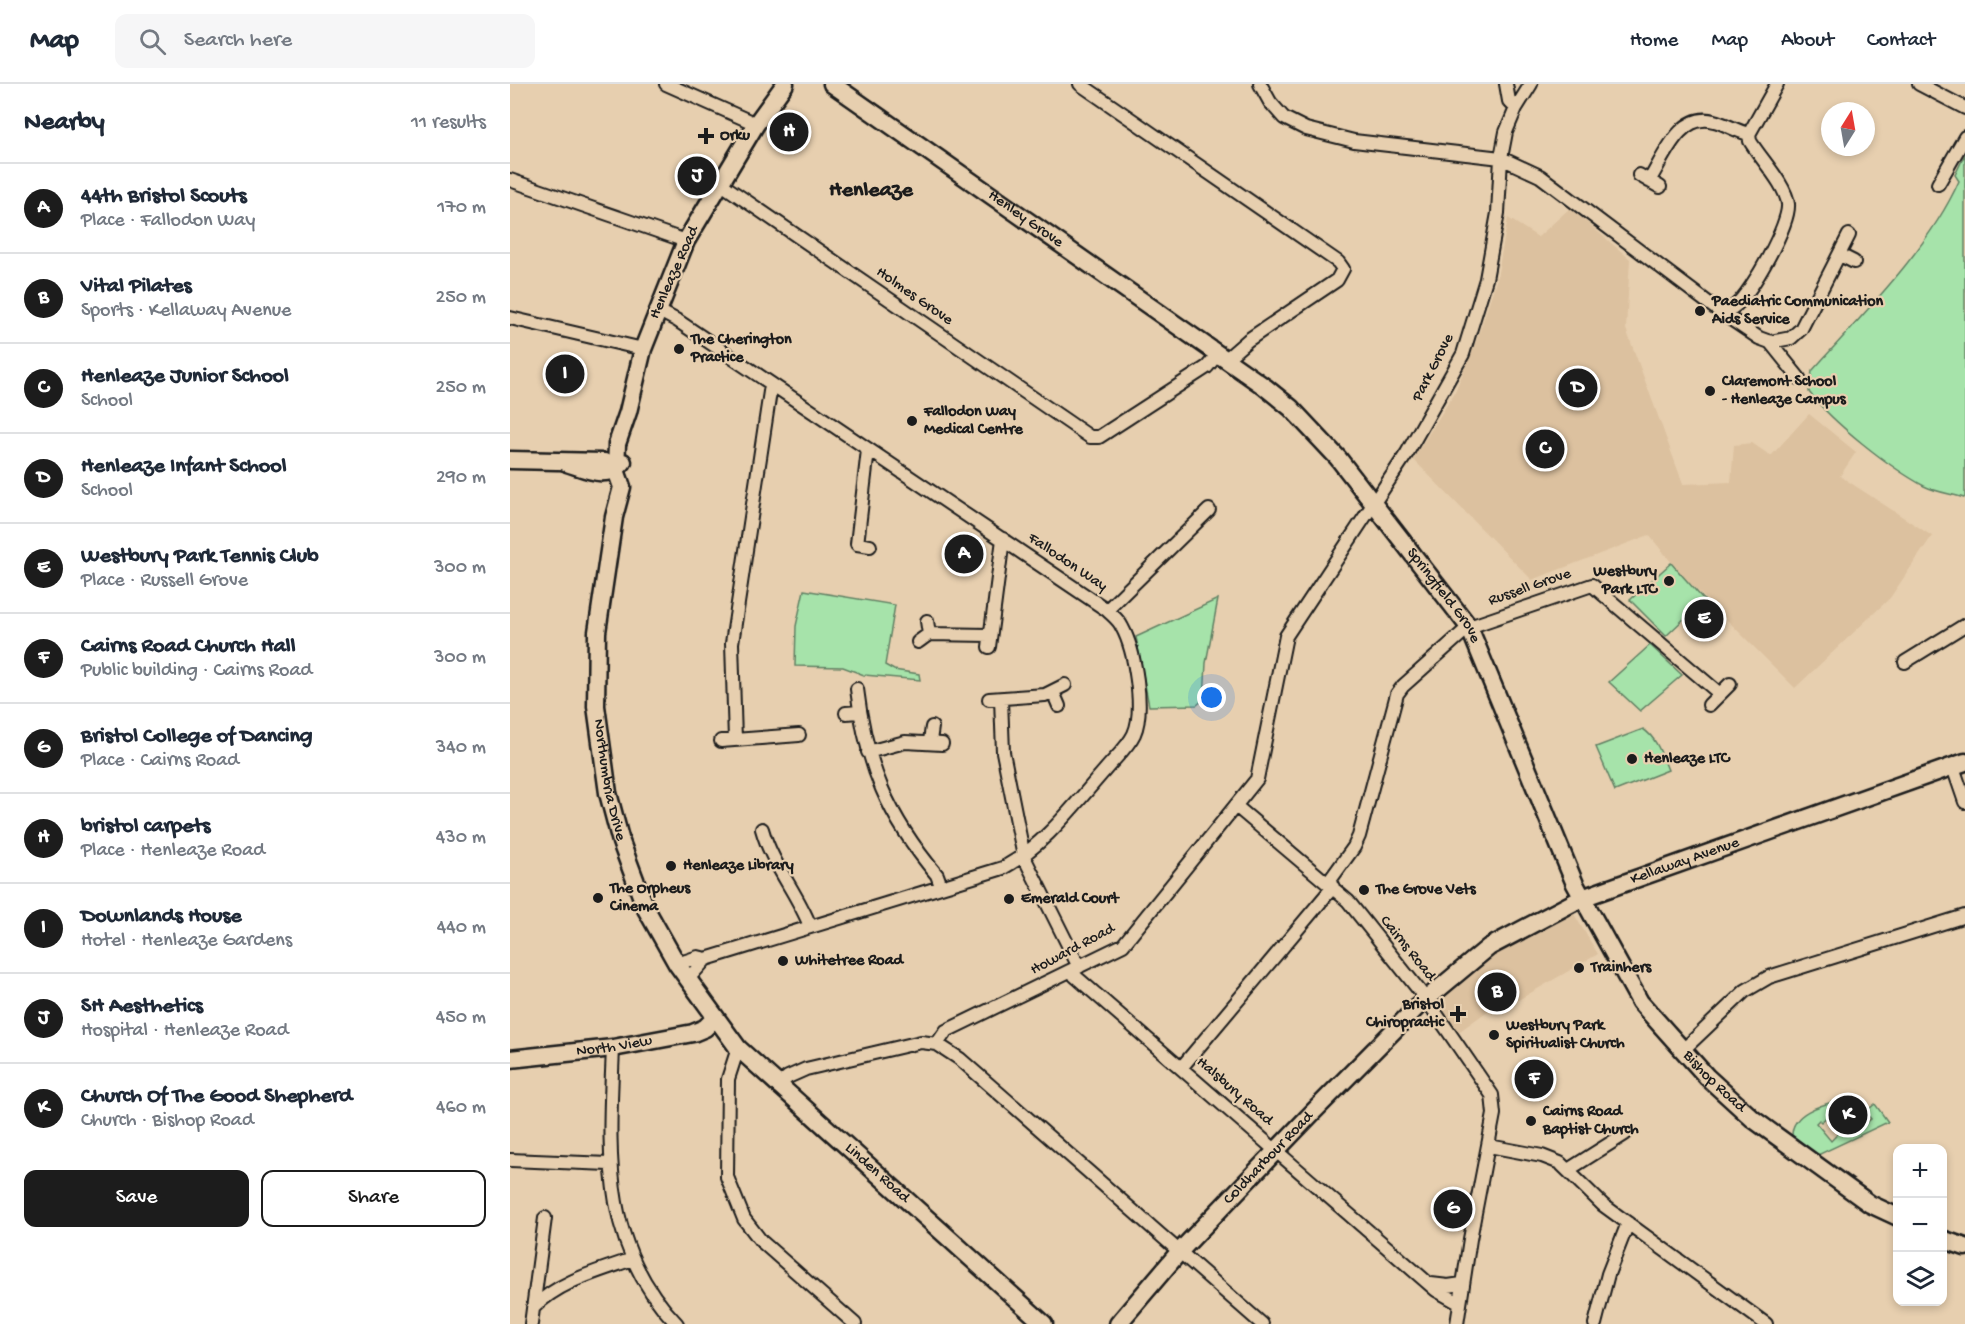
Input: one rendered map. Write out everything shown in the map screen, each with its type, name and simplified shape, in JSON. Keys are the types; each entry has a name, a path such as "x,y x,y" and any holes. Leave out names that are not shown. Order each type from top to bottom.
{"main road":[{"name":"Henleaze Road","path":"616,470 626,458 628,412 643,349 686,241 756,124 785,84"},
{"name":"Henley Grove","path":"832,84 1221,357"},
{"name":"Springfield Grove","path":"1221,357 1291,408 1338,458 1372,505 1469,627 1582,898"},
{"path":"510,460 567,463 594,472 616,470"},
{"name":"Northumbria Drive","path":"616,470 622,487 614,517 597,632 596,706 608,793 636,888 677,964 715,1018"},
{"name":"Kellaway Avenue","path":"1426,999 1489,947 1582,898 1959,764"},
{"name":"Bishop Road","path":"1582,898 1640,1002 1682,1051 1730,1099 1776,1138 1870,1204 1893,1215"},
{"name":"Coldharbour Road","path":"1118,1324 1180,1251 1426,999"},
{"name":"North View","path":"510,1059 613,1048 693,1033 705,1028 715,1018"},
{"name":"Linden Road","path":"715,1018 738,1048 777,1086 1044,1324"},
{"path":"1947,1241 1965,1247"}],"street":[{"path":"666,84 756,124"},
{"path":"1080,84 1338,262 1343,270 1337,280 1221,357"},
{"path":"1260,84 1270,102 1284,118 1306,129 1354,141 1500,158 1540,176 1571,197 1631,246 1719,311 1759,338 1770,342 1791,338 1809,318 1849,235"},
{"path":"1506,84 1509,101 1516,108"},
{"name":"Park Grove","path":"1286,636 1407,453 1463,354 1486,279 1498,213 1500,158 1506,132 1516,108 1532,84"},
{"path":"1719,311 1735,307 1744,296 1779,234 1787,210 1786,198 1750,141 1749,134 1777,84"},
{"path":"1919,84 1965,108"},
{"path":"1650,181 1676,137 1690,124 1706,119 1749,134"},
{"path":"1938,184 1965,137"},
{"path":"510,180 686,241"},
{"name":"Holmes Grove","path":"720,183 1090,437 1099,437 1221,357"},
{"path":"1840,255 1854,262"},
{"name":"Fallodon Way","path":"657,310 678,321 1107,610 1117,620 1127,639 1140,699 1140,718 1133,737 1059,822 1024,857 1004,868 706,959 698,957 677,964"},
{"path":"510,318 643,349"},
{"path":"1770,342 1799,378"},
{"path":"735,740 732,643 771,385"},
{"path":"868,450 857,544 870,546"},
{"path":"1107,610 1209,510"},
{"path":"918,642 928,628 989,641 1003,539"},
{"name":"Russell Grove","path":"1181,1068 1331,885 1359,836 1398,694 1403,686 1469,627 1592,585 1719,694"},
{"path":"1905,662 1965,625"},
{"name":"Howard Road","path":"937,1044 946,1031 1123,945 1237,807 1257,778 1286,636"},
{"path":"1709,705 1730,684"},
{"path":"1065,685 1053,692 995,699 1024,857 1075,969"},
{"path":"857,689 868,752 895,819 914,848 937,875 941,886"},
{"path":"1053,692 1059,706"},
{"path":"846,713 860,712"},
{"path":"868,752 905,742 936,743 932,727"},
{"path":"721,741 800,735"},
{"path":"1959,764 1965,802"},
{"name":"Cairns Road","path":"1237,807 1348,901 1426,999 1492,1095 1494,1114 1462,1284 1457,1324"},
{"path":"762,829 783,878 805,913 810,926"},
{"path":"1682,1051 1745,991 1769,977 1965,916"},
{"path":"688,979 706,959"},
{"name":"Halsbury Road","path":"1075,969 1181,1068 1436,1290 1460,1303"},
{"path":"777,1086 788,1077 806,1069 921,1042 937,1044 960,1059 1262,1324"},
{"path":"613,1048 609,1164 616,1207 633,1259 662,1308 677,1324"},
{"path":"738,1048 728,1079 727,1177 733,1199 751,1231 855,1324"},
{"path":"1568,1170 1625,1134"},
{"path":"1489,1146 1554,1160 1568,1170 1603,1205 1766,1324"},
{"path":"510,1160 609,1164"},
{"path":"533,1319 545,1218"},
{"path":"1594,1324 1608,1274 1628,1223"},
{"path":"533,1319 550,1294 575,1280 633,1259"},
{"path":"1431,1284 1448,1286 1462,1284"}],"shaded area":[{"path":"1570,208 1630,259 1626,329 1683,484 1731,482 1734,445 1752,443 1771,456 1809,414 1856,452 1840,476 1932,536 1890,598 1795,688 1682,575 1649,535 1532,580 1413,459 1455,392 1477,339 1497,278 1508,218 1538,237"},
{"path":"1574,914 1598,954 1501,1010 1496,1005 1453,1036 1428,1002 1493,954"}],"green space":[{"path":"1965,154 1964,498 1929,488 1895,468 1862,444 1809,392 1812,371 1873,304 1930,232 1959,181 1955,175"},
{"name":"Westbury Park LTC","path":"1671,563 1704,600 1666,636 1630,600"},
{"path":"804,590 895,605 885,665 894,670 919,674 920,680 864,675 843,667 795,666 796,626"},
{"path":"1218,599 1206,663 1204,699 1197,705 1149,706 1136,637"},
{"name":"Henleaze LTC","path":"1650,645 1682,675 1640,711 1609,682"},
{"name":"Henleaze LTC","path":"1643,729 1655,742 1668,770 1615,791 1596,747"},
{"path":"1850,1097 1821,1122 1819,1120 1816,1123 1831,1141 1854,1117 1863,1126 1871,1119 1865,1112 1875,1104 1888,1122 1818,1155 1792,1135 1798,1119 1805,1113"}],"place":[{"name":"bristol carpets","path":"789,132"},
{"name":"Orku","path":"706,136"},
{"name":"SH Aesthetics","path":"697,176"},
{"name":"Paediatric Communication Aids Service","path":"1700,311"},
{"name":"The Cherington Practice","path":"679,349"},
{"name":"Downlands House","path":"565,374"},
{"name":"Henleaze Infant School","path":"1578,388"},
{"name":"Claremont School - Henleaze Campus","path":"1710,391"},
{"name":"Fallodon Way Medical Centre","path":"912,421"},
{"name":"Henleaze Junior School","path":"1545,449"},
{"name":"44th Bristol Scouts","path":"964,554"},
{"name":"Westbury Park LTC","path":"1669,581"},
{"name":"Westbury Park Tennis Club","path":"1704,619"},
{"name":"Henleaze LTC","path":"1632,759"},
{"name":"Henleaze Library","path":"671,866"},
{"name":"The Grove Vets","path":"1364,890"},
{"name":"The Orpheus Cinema","path":"598,898"},
{"name":"Emerald Court","path":"1009,899"},
{"name":"Whitetree Road","path":"783,961"},
{"name":"Trainhers","path":"1579,968"},
{"name":"Vital Pilates","path":"1497,992"},
{"name":"Bristol Chiropractic","path":"1458,1014"},
{"name":"Westbury Park Spiritualist Church","path":"1494,1035"},
{"name":"Cairns Road Church Hall","path":"1534,1079"},
{"name":"Church Of The Good Shepherd","path":"1848,1115"},
{"name":"Cairns Road Baptist Church","path":"1531,1121"},
{"name":"Bristol College of Dancing","path":"1453,1209"}],"district":[{"name":"Henleaze","path":"871,191"}]}
